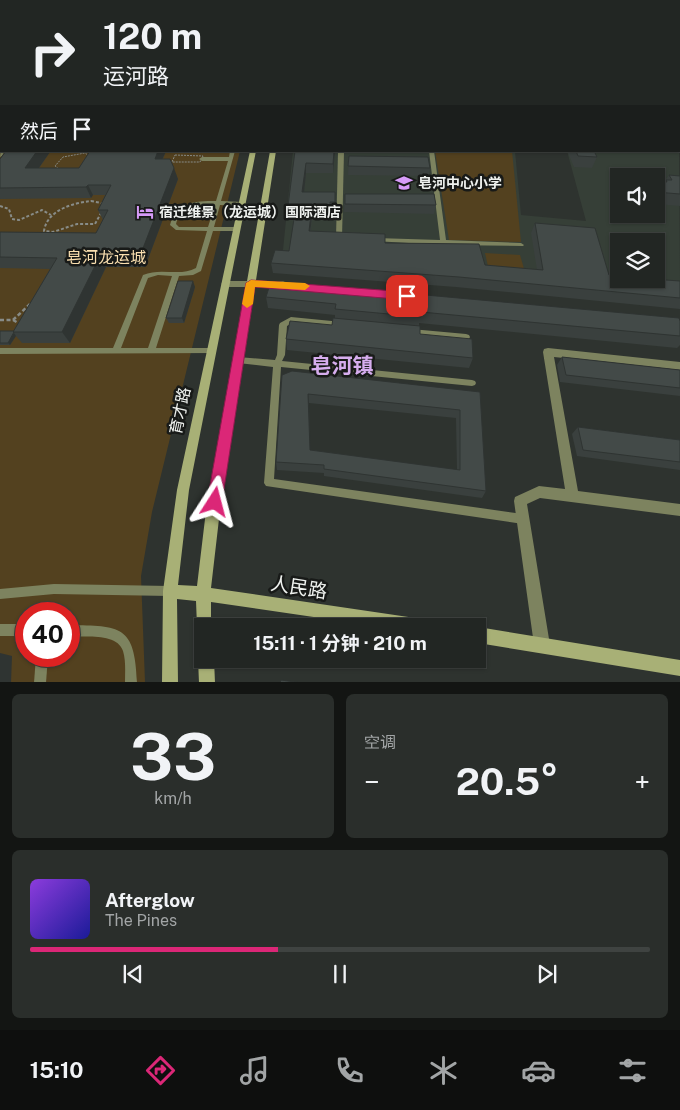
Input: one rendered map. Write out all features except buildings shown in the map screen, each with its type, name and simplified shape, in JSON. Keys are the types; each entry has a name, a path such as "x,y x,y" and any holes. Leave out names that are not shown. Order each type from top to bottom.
{"street":[{"name":"育才路","path":"170,682 170,591 183,490 253,152"},
{"path":"204,618 202,593 212,519 272,152"},
{"path":"226,284 289,285"},
{"path":"572,495 548,352 680,366"},
{"path":"542,645 520,501 539,492 680,510"},
{"name":"人民路","path":"170,591 202,593 369,618"},
{"path":"486,636 680,668"},
{"path":"206,668 207,682"}],"lane":[{"path":"116,351 144,276 151,274 192,273 199,269 233,152"},
{"path":"339,238 341,152"},
{"path":"431,152 444,243"},
{"path":"202,159 230,159"},
{"path":"237,229 178,229 172,222 176,212 182,207 242,204"},
{"path":"330,238 348,239"},
{"path":"367,240 521,245"},
{"path":"151,351 176,274"},
{"path":"349,326 286,321 283,324 281,355 277,364 269,483 523,519"},
{"path":"398,330 466,337"},
{"path":"0,351 212,351"},
{"path":"238,360 472,383"},
{"path":"0,594 54,589 170,591"},
{"path":"0,630 15,630"},
{"path":"80,631 108,632 121,637 128,646 131,657 131,682"},
{"path":"40,682 41,667"}],"path":[{"path":"76,152 86,152 94,159 84,168 65,172 57,169 55,166 59,159 76,152"},
{"path":"175,155 203,156 202,159 200,162 172,162 175,155"},
{"path":"91,201 106,204 94,224 77,224 59,232 48,232 43,227 51,215 80,202 91,201"},
{"path":"0,206 8,209 12,219 19,220 42,210 51,215"},
{"path":"99,216 104,216"},
{"path":"13,320 32,301"},
{"path":"0,320 13,320 22,324"}],"shaded area":[{"name":"皂河中心小学","path":"293,152 515,152 521,215 586,221 567,152 679,152 680,283 665,282 665,233 610,233 610,278 282,260"}],"green space":[{"name":"皂河龙运城","path":"0,152 240,152 152,512 141,576 145,682 0,682"},
{"path":"435,152 512,152 521,242 449,240"},
{"path":"485,253 520,255 525,272 489,271"}],"slow traffic":[{"path":"247,304 251,283 305,286"}],"place":[{"name":"皂河中心小学","path":"404,183"},
{"name":"宿迁维景（龙运城）国际酒店","path":"145,212"}],"district":[{"name":"皂河镇","path":"342,365"}],"route":[{"path":"215,502 251,283 270,283 407,296"}]}
